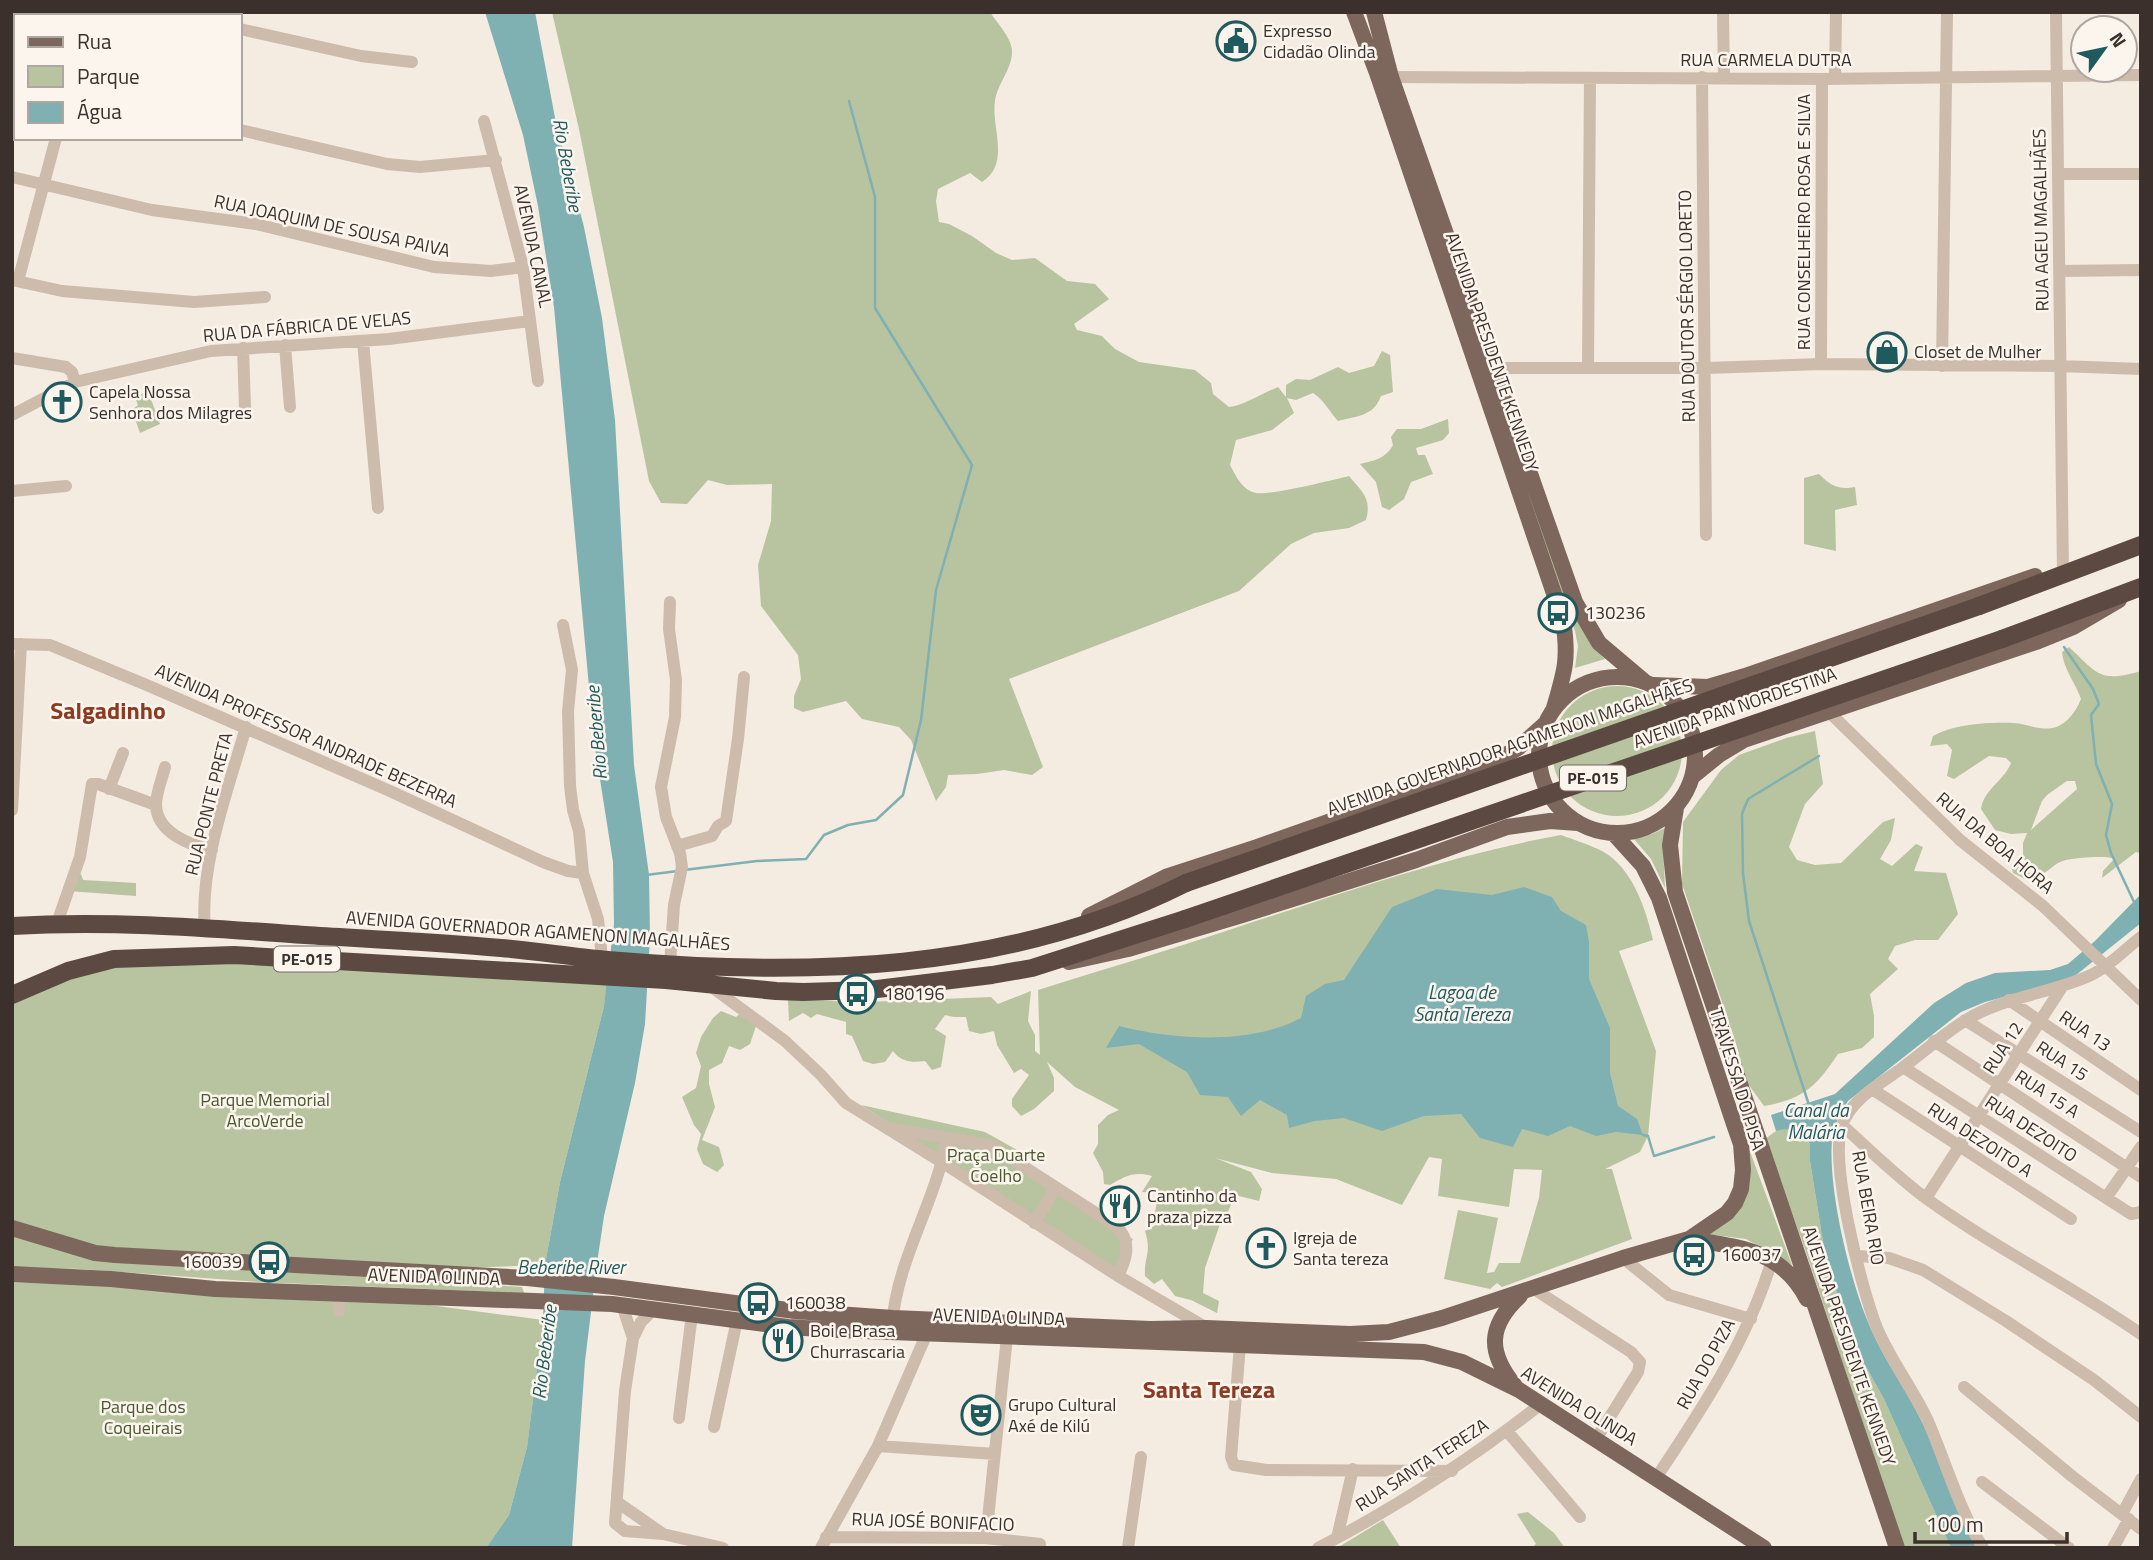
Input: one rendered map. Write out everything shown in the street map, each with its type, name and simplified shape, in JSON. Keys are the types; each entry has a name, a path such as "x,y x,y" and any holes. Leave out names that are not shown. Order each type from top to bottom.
{"highway":[{"name":"AVENIDA PAN NORDESTINA","path":"1979,606 2141,545"},
{"name":"AVENIDA PAN NORDESTINA","path":"1185,919 2002,639 2140,587"},
{"name":"AVENIDA GOVERNADOR AGAMENON MAGALHÃES","path":"12,995 83,966 134,957 234,955 668,969 782,969 868,966 998,949 1058,933 1144,904 1186,883 1979,606"},
{"name":"AVENIDA GOVERNADOR AGAMENON MAGALHÃES","path":"668,969 709,985 803,992 869,990 1032,968 1185,919"},
{"name":"AVENIDA GOVERNADOR AGAMENON MAGALHÃES","path":"12,926 57,923 205,929 500,948 606,966"}],"main road":[{"name":"AVENIDA PRESIDENTE KENNEDY","path":"1354,12 1563,620 1566,660 1554,708"},
{"name":"AVENIDA PRESIDENTE KENNEDY","path":"1374,12 1391,77 1575,603 1599,643 1648,683"},
{"name":"AVENIDA PAN NORDESTINA","path":"1648,683 1708,687 2067,571"},
{"name":"AVENIDA PAN NORDESTINA","path":"1693,776 1719,755 1744,740 2036,642 2098,614 2140,587"},
{"path":"1619,676 1648,683 1676,703 1692,730 1696,753 1693,776 1676,808 1654,825 1628,833 1595,831 1578,823 1554,801 1546,787 1539,756 1545,724 1554,708 1572,691 1594,680 1619,676"},
{"name":"AVENIDA GOVERNADOR AGAMENON MAGALHÃES","path":"1058,933 1168,876 1483,767 1518,748 1545,724"},
{"name":"AVENIDA PRESIDENTE KENNEDY","path":"1676,808 1670,845 1675,892 1897,1548"},
{"name":"AVENIDA GOVERNADOR AGAMENON MAGALHÃES","path":"1032,968 1084,960 1162,939 1416,860 1507,827 1550,821 1578,823"},
{"name":"TRAVESSA DO PISA","path":"1614,834 1643,866 1659,898 1736,1131 1743,1170 1741,1189 1735,1203 1713,1224 1689,1239"},
{"name":"AVENIDA OLINDA","path":"12,1228 95,1253 527,1278 795,1311 927,1333 1424,1352 1462,1362 1519,1390 1765,1548"},
{"path":"1689,1239 1748,1248 1772,1260 1792,1277 1803,1292 1824,1332"},
{"name":"AVENIDA OLINDA","path":"12,1274 111,1279 215,1289 529,1299 617,1305 788,1327 1206,1328 1350,1334 1389,1332 1529,1291 1623,1258 1689,1239"},
{"path":"1519,1390 1500,1363 1494,1336 1498,1320 1529,1291"}],"street":[{"path":"1723,12 1724,78"},
{"name":"RUA CONSELHEIRO ROSA E SILVA","path":"1821,364 1829,79 1836,12"},
{"path":"1942,366 1947,12"},
{"name":"RUA AGEU MAGALHÃES","path":"2056,12 2060,174 2059,366 2067,571"},
{"path":"242,29 361,56 412,62"},
{"name":"RUA CARMELA DUTRA","path":"1391,77 1829,79 2141,75"},
{"name":"RUA DOUTOR SÉRGIO LORETO","path":"1702,77 1706,535"},
{"path":"1588,367 1590,78"},
{"name":"AVENIDA CANAL","path":"484,121 523,267 538,381"},
{"path":"242,131 387,164 420,167 496,160"},
{"path":"55,140 15,281 62,291 194,302 265,297"},
{"path":"2060,174 2141,174"},
{"name":"RUA JOAQUIM DE SOUSA PAIVA","path":"12,177 152,209 256,224 433,267 491,271 523,267"},
{"path":"2060,271 2141,270"},
{"name":"RUA DA FÁBRICA DE VELAS","path":"12,415 75,382 211,351 363,341 530,321"},
{"path":"363,341 377,508"},
{"path":"285,345 290,407"},
{"path":"243,348 246,407"},
{"path":"12,358 66,367 72,372 75,382"},
{"path":"1494,368 1706,368 1821,364 2141,369"},
{"path":"12,492 66,486"},
{"path":"668,969 674,905 682,872 660,787 675,717 677,680 669,629 670,602"},
{"path":"562,625 572,670 568,711 569,786 579,831 583,873 597,919 606,966"},
{"path":"12,810 17,644"},
{"name":"AVENIDA PROFESSOR ANDRADE BEZERRA","path":"17,644 50,645 246,727 543,862 583,873"},
{"path":"677,846 712,836 717,827 726,821 744,677"},
{"name":"RUA DA BOA HORA","path":"1829,712 1960,840 2043,906 2141,1000"},
{"name":"RUA PONTE PRETA","path":"205,929 205,905 212,850 246,727"},
{"path":"109,789 123,753"},
{"path":"165,767 156,805 159,815 183,842 212,850"},
{"path":"57,923 60,908 80,857 91,785 93,783 156,805"},
{"path":"2141,936 2103,965 2062,987 2009,1000 1965,1020 1871,1089 1857,1102 1842,1125 1926,1198 2032,1268 2101,1306 2141,1334"},
{"path":"709,985 795,1051 820,1074 840,1099 1118,1276 1206,1328"},
{"name":"RUA 12","path":"1926,1198 2062,987"},
{"name":"RUA 13","path":"2009,1000 2141,1090"},
{"name":"RUA 15","path":"1965,1020 2141,1132"},
{"name":"RUA 15 A","path":"1934,1041 2141,1177"},
{"name":"RUA DEZOITO","path":"1903,1067 2131,1214 2141,1212"},
{"name":"RUA DEZOITO A","path":"1871,1089 2071,1219"},
{"name":"RUA BEIRA RIO","path":"1842,1125 1839,1144 1842,1182 1851,1238 1865,1292 1878,1329 1926,1419 1967,1517 1983,1548"},
{"path":"886,1128 990,1145 1123,1232 1126,1238 1126,1260 1118,1276"},
{"path":"892,1326 905,1265 943,1163 947,1138"},
{"path":"2106,1198 2141,1147"},
{"path":"1034,1223 1056,1188"},
{"path":"1857,1256 1889,1258 1923,1270 2007,1321 2094,1380 2141,1418"},
{"path":"1623,1258 1669,1295 1751,1319"},
{"name":"RUA DO PIZA","path":"1656,1478 1701,1411 1751,1319 1772,1260"},
{"path":"1529,1291 1631,1352 1640,1362 1638,1372 1596,1439"},
{"path":"339,1311 340,1293"},
{"path":"617,1305 633,1338"},
{"path":"654,1309 641,1322 633,1338 623,1403 615,1522 625,1531 663,1534 723,1548"},
{"path":"679,1418 692,1314"},
{"path":"714,1427 737,1320"},
{"path":"824,1542 878,1446 927,1333"},
{"path":"986,1538 1007,1336"},
{"path":"1240,1345 1231,1457 1234,1465 1266,1470 1452,1471"},
{"path":"1964,1387 2141,1529"},
{"name":"RUA SANTA TEREZA","path":"1318,1548 1452,1471 1541,1404"},
{"path":"1507,1431 1580,1517"},
{"path":"878,1446 995,1454"},
{"path":"1128,1548 1141,1457"},
{"path":"1337,1538 1353,1469"},
{"path":"2113,1548 2141,1479"},
{"path":"1982,1482 2069,1548"},
{"path":"617,1502 663,1534"},
{"name":"RUA JOSÉ BONIFACIO","path":"824,1542 986,1538 1040,1544"}],"green space":[{"path":"552,12 990,12 1006,35 1012,50 1010,63 995,101 998,144 996,165 982,182 970,173 938,189 936,201 939,222 949,224 1012,260 1035,258 1067,281 1095,284 1109,299 1074,324 1077,330 1102,336 1115,349 1139,362 1195,370 1211,383 1213,394 1229,407 1247,402 1278,387 1286,397 1286,385 1296,379 1310,380 1338,367 1349,373 1374,366 1382,351 1390,355 1393,392 1381,396 1374,408 1338,421 1313,393 1296,400 1287,398 1294,413 1272,430 1236,440 1230,465 1243,486 1256,493 1286,490 1349,476 1367,501 1366,520 1349,528 1314,533 1291,544 1239,591 1009,679 1043,767 1032,775 1004,770 948,775 946,787 936,801 911,740 899,727 862,719 846,701 803,712 794,708 794,696 801,679 798,655 761,606 758,565 771,521 772,484 727,485 708,480 687,504 661,503 649,481 579,129"},
{"path":"148,391 160,424 140,433 132,410 138,405 135,397"},
{"path":"1448,419 1449,433 1443,440 1416,448 1418,455 1425,455 1433,474 1411,482 1404,499 1389,510 1382,507 1376,482 1360,464 1387,453 1393,445 1391,437 1397,429 1421,429"},
{"path":"1819,474 1835,486 1855,487 1857,505 1835,510 1836,551 1804,544 1804,478"},
{"path":"1526,475 1590,642 1605,659 1575,668 1578,646 1575,631 1522,477"},
{"path":"2069,647 2093,670 2107,676 2141,671 2141,853 2136,852 2102,878 2103,871 2114,859 2099,857 2066,860 2034,879 2027,880 2013,873 2011,865 2034,874 2037,867 2023,859 2023,843 2027,833 2011,834 1995,830 1981,809 1986,796 2011,763 2006,758 1989,756 1954,779 1947,776 1952,750 1947,744 1930,746 1933,736 1961,726 2013,723 2048,729 2066,721 2081,699 2062,652","holes":["2067,781 2075,781 2077,789 2031,830 2047,795"]},
{"path":"1617,686 1642,691 1663,705 1677,726 1682,751 1677,776 1663,797 1642,811 1617,816 1592,811 1571,797 1557,776 1552,751 1557,726 1571,705 1592,691"},
{"path":"1815,731 1823,784 1805,804 1789,847 1797,860 1815,865 1841,863 1883,822 1895,818 1891,840 1880,859 1892,866 1916,844 1923,847 1914,871 1946,873 1958,914 1938,940 1915,940 1895,946 1888,959 1898,969 1870,994 1874,1037 1862,1048 1838,1054 1823,1075 1807,1090 1789,1100 1764,1106 1746,1081 1735,1040 1682,884 1683,822 1721,770 1739,755"},
{"path":"1667,827 1663,846 1665,888 1651,859 1633,838"},
{"path":"1561,835 1602,851 1622,867 1642,902 1650,928 1653,940 1619,951 1656,1051 1648,1136 1640,1152 1605,1169 1612,1169 1632,1239 1502,1287 1497,1283 1490,1289 1444,1279 1458,1210 1498,1218 1487,1273 1494,1272 1499,1263 1520,1263 1539,1198 1542,1170 1514,1169 1509,1207 1438,1196 1442,1159 1429,1157 1402,1205 1336,1179 1272,1173 1215,1158 1251,1172 1262,1189 1259,1201 1235,1195 1225,1219 1221,1221 1205,1268 1203,1293 1219,1301 1217,1313 1191,1300 1175,1296 1162,1279 1154,1284 1145,1276 1148,1245 1145,1231 1156,1225 1155,1212 1159,1193 1142,1192 1152,1176 1135,1174 1110,1185 1104,1184 1103,1172 1093,1153 1098,1144 1098,1125 1108,1115 1119,1110 1075,1087 1047,1062 1054,1078 1054,1091 1034,1109 1021,1116 1012,1106 1012,1099 1029,1075 1021,1069 1014,1073 997,1045 994,1031 981,1034 969,1031 966,1017 945,1015 935,1029 946,1036 941,1067 932,1070 925,1061 907,1061 893,1051 885,1062 873,1064 863,1061 852,1036 846,1034 846,1022 817,1014 811,1018 803,1013 789,1021 788,1000 867,1002 991,997 998,1004 1031,991 1028,1021 1035,1035 1035,1051 1040,1055 1038,990 1396,876 1478,853"},
{"path":"81,874 83,880 136,883 136,896 68,891 75,878"},
{"name":"Parque Memorial ArcoVerde","path":"231,958 609,980 560,1182 545,1265 436,1269 103,1251 12,1224 12,1000 102,959"},
{"path":"721,1011 736,1017 742,1012 757,1023 750,1044 740,1050 729,1046 722,1063 709,1070 709,1084 715,1107 702,1140 719,1147 724,1165 717,1172 703,1164 697,1149 701,1134 694,1125 682,1097 696,1088 701,1066 696,1053 701,1037"},
{"name":"Praça Duarte Coelho","path":"861,1105 985,1132 1028,1156 1024,1167 1069,1202 1133,1239 1116,1270"},
{"path":"1784,1128 1796,1130 1810,1144 1810,1161 1824,1248 1841,1307 1860,1356 1884,1399 1951,1548 1904,1548 1805,1249 1765,1139"},
{"path":"1745,1138 1792,1265 1746,1239 1707,1234 1734,1214"},
{"path":"12,1232 126,1262 522,1287 524,1293 259,1282 80,1269 12,1267"},
{"name":"Parque dos Coqueirais","path":"12,1282 339,1293 543,1320 527,1447 509,1515 486,1548 12,1548"},
{"path":"1528,1512 1554,1533 1565,1548 1531,1548 1536,1544 1517,1514"},
{"path":"1383,1520 1401,1548 1337,1548"}],"water":[{"name":"Beberibe River","path":"485,12 535,12 556,123 584,227 602,318 615,420 634,765 649,875 650,938 645,1024 635,1083 604,1216 597,1263 585,1361 572,1548 486,1548 509,1515 527,1447 543,1320 545,1265 560,1182 604,1006 614,924 613,862 594,741 554,307 538,206 523,135"},
{"name":"Lagoa de Santa Tereza","path":"1524,887 1552,897 1561,911 1586,925 1589,979 1610,1028 1610,1073 1618,1106 1637,1119 1643,1135 1616,1132 1596,1136 1570,1126 1548,1136 1522,1129 1513,1147 1480,1138 1461,1114 1424,1116 1382,1131 1344,1118 1315,1121 1289,1128 1287,1115 1260,1100 1241,1116 1228,1097 1200,1095 1187,1072 1139,1044 1106,1048 1119,1026 1187,1037 1236,1036 1281,1027 1301,1018 1306,996 1325,984 1344,980 1392,907 1437,889 1492,895"},
{"name":"Canal da Malária","path":"2141,894 2141,923 2071,979 1985,1002 1961,1012 1848,1101 1834,1130 1832,1160 1836,1205 1859,1298 1877,1343 1927,1432 1977,1548 1951,1548 1884,1399 1860,1356 1841,1307 1824,1248 1810,1161 1810,1144 1795,1131 1776,1131 1771,1115 1835,1094 1934,1003 1966,983 1995,973 2050,970 2068,964"}],"waterway":[{"path":"684,870 757,861 806,859 824,835 848,825 876,820 903,795 921,720 936,590 972,465 875,308 875,197 849,101"},
{"path":"2064,647 2093,689 2099,704 2091,715 2096,764 2112,804 2106,835 2111,853 2134,902"},
{"path":"1809,1105 1749,921 1743,873 1742,814 1748,799 1819,756"},
{"path":"646,875 678,871"},
{"path":"1643,1135 1648,1136 1654,1156 1714,1137"}],"place":[{"name":"Expresso Cidadão Olinda","path":"1236,41"},
{"name":"Closet de Mulher","path":"1887,352"},
{"name":"Capela Nossa Senhora dos Milagres","path":"62,402"},
{"name":"130236","path":"1558,613"},
{"name":"180196","path":"857,994"},
{"name":"Cantinho da praza pizza","path":"1120,1206"},
{"name":"Igreja de Santa tereza","path":"1266,1248"},
{"name":"160037","path":"1694,1255"},
{"name":"160039","path":"269,1262"},
{"name":"160038","path":"758,1303"},
{"name":"Boi e Brasa Churrascaria","path":"783,1341"},
{"name":"Grupo Cultural Axé de Kilú","path":"981,1415"}],"district":[{"name":"Salgadinho","path":"108,711"},
{"name":"Santa Tereza","path":"1209,1390"}],"water label":[{"name":"Rio Beberibe","path":"568,165"},
{"name":"Rio Beberibe","path":"596,733"},
{"name":"Rio Beberibe","path":"544,1352"}]}
